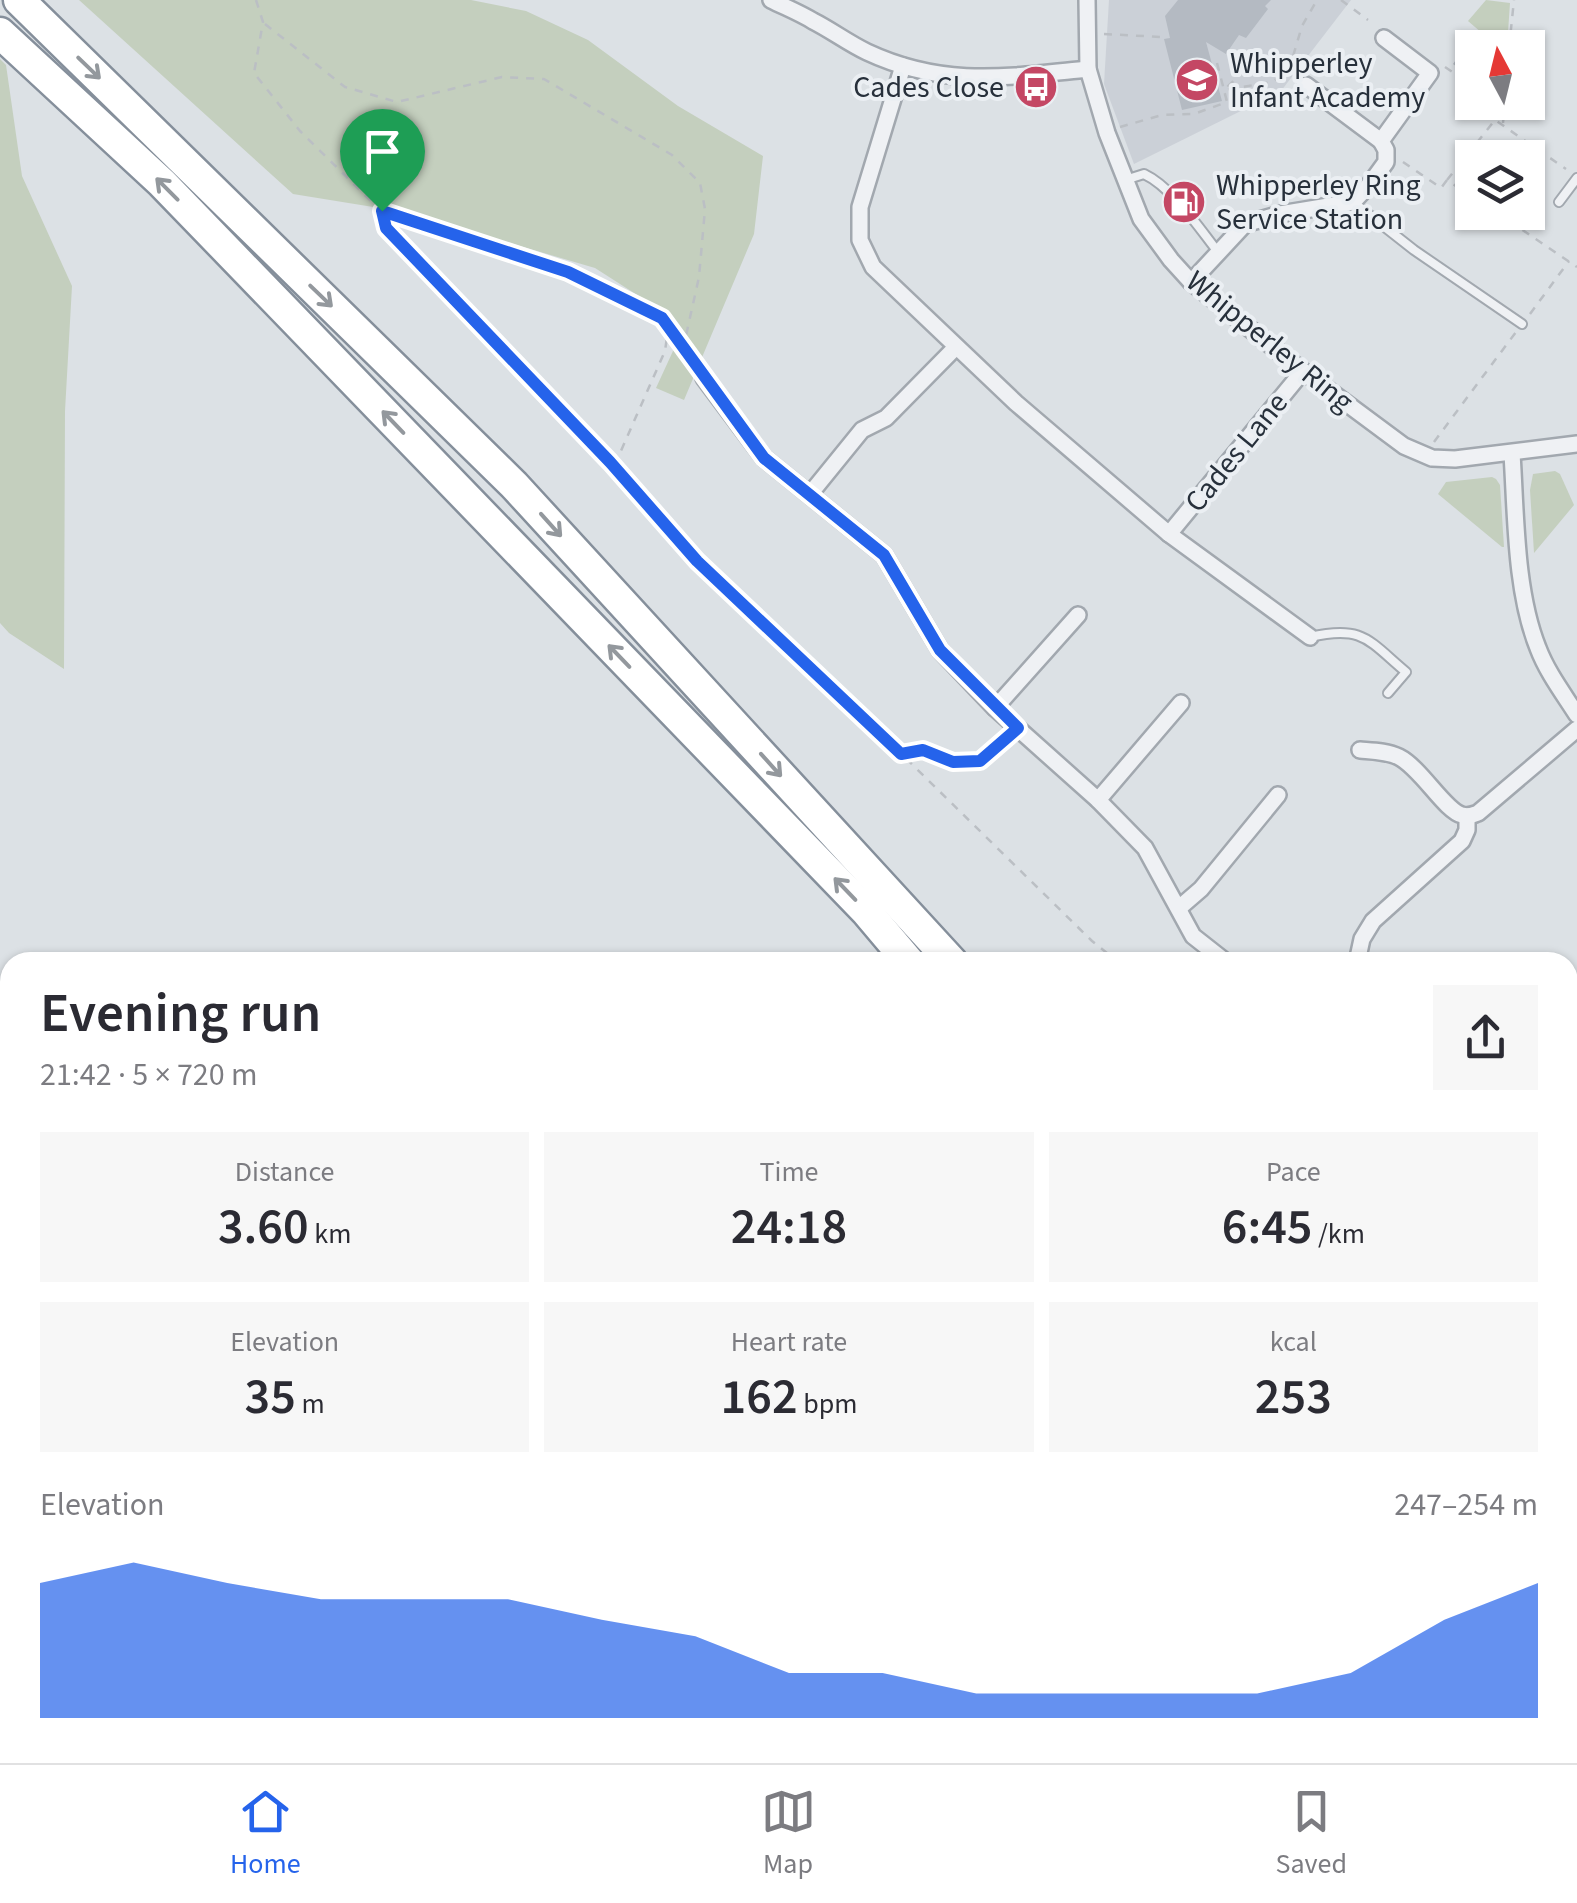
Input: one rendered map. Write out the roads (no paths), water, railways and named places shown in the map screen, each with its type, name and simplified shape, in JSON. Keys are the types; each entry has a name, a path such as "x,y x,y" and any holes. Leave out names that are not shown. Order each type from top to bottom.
{"highway":[{"path":"19,0 514,485 943,952"},
{"path":"0,34 174,196 866,910 901,952"}],"street":[{"path":"771,0 865,51 944,76 995,79 1088,69"},
{"name":"Whipperley Ring","path":"1088,0 1088,69 1106,131 1141,219 1191,282 1302,371 1404,446 1424,455 1455,459 1577,444"},
{"path":"1383,145 1430,74 1384,38"},
{"path":"903,66 860,207 860,240 873,267 1016,402 1170,534 1310,637"},
{"path":"1191,282 1244,224 1353,202 1386,162 1383,145 1306,86"},
{"path":"810,494 862,430 886,418 956,347"},
{"name":"Cades Lane","path":"1170,534 1302,371"},
{"path":"704,378 764,458 884,555 940,650 995,708 1098,800 1145,848 1193,936 1213,952"},
{"path":"1512,454 1528,618 1550,674 1577,715"},
{"path":"995,708 1078,615"},
{"path":"1098,800 1181,702"},
{"path":"1360,750 1399,757 1416,769 1456,813 1466,816 1478,813 1577,729"},
{"path":"1179,908 1201,890 1278,794"},
{"path":"1360,952 1366,930 1373,922 1462,841 1467,830 1466,816"}],"lane":[{"path":"1124,180 1144,174 1152,178 1218,252"},
{"path":"1559,202 1577,177"},
{"path":"1353,202 1414,250 1522,324"},
{"path":"1310,637 1350,633 1368,640 1406,672 1388,694"}],"place":[{"name":"Whipperley Infant Academy","path":"1197,80"},
{"name":"Cades Close","path":"1036,87"},
{"name":"Whipperley Ring Service Station","path":"1184,202"}]}
